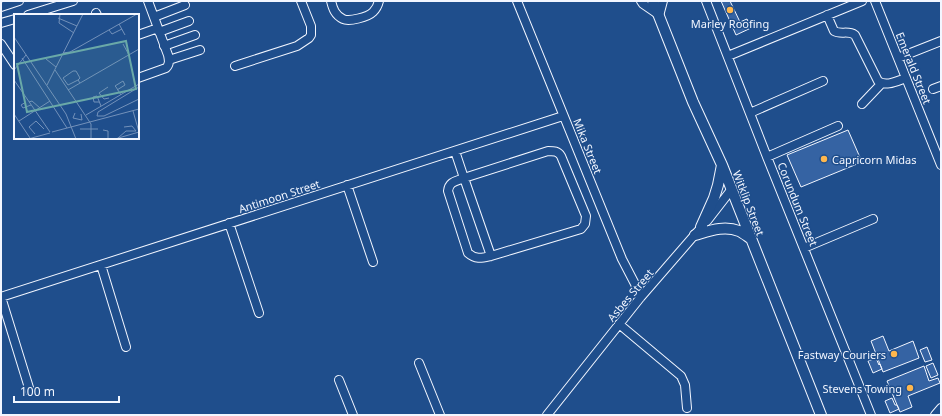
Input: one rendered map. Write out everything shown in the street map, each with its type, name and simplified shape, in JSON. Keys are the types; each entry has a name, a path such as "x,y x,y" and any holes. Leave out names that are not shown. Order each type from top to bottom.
{"main road":[{"name":"Witklip Street","path":"653,1 693,102 722,165 821,415"},
{"path":"698,231 714,198 722,165"},
{"path":"698,231 727,229 738,231 750,238"}],"street":[{"path":"1,7 19,1"},
{"path":"31,14 73,1"},
{"path":"139,78 166,68 169,64 169,60 148,1"},
{"path":"235,66 297,46 309,38 311,35 311,26 301,1"},
{"path":"331,1 334,12 343,19 347,20 361,18 373,13 379,1"},
{"name":"Mika Street","path":"517,1 622,259 640,298"},
{"path":"641,1 659,16 663,1"},
{"name":"Corundum Street","path":"706,1 871,415"},
{"path":"728,56 862,1"},
{"name":"Emerald Street","path":"875,1 941,165"},
{"path":"154,18 185,5"},
{"path":"827,15 834,31 837,33 850,32 855,35 878,81 882,84"},
{"path":"1,24 14,19"},
{"path":"139,35 189,21"},
{"path":"164,46 195,36"},
{"path":"898,58 941,41"},
{"path":"1,44 14,64"},
{"path":"169,60 200,50"},
{"path":"862,104 882,84 906,78"},
{"path":"750,113 823,81"},
{"name":"Antimoon Street","path":"1,297 563,116"},
{"path":"767,157 838,126"},
{"path":"455,151 491,256"},
{"path":"548,151 555,151 561,156 586,216 585,224 581,229 491,256 475,258 468,253 448,191 448,186 451,183 464,178 548,151"},
{"path":"347,185 373,262"},
{"name":"Asbes Street","path":"547,415 640,298 731,190"},
{"path":"804,248 873,219"},
{"path":"229,223 259,313"},
{"path":"101,265 126,347"},
{"path":"1,297 30,391"},
{"path":"619,324 681,376 685,385 687,408"},
{"path":"420,363 440,415"},
{"path":"340,380 354,415"},
{"path":"935,415 941,408"}],"building":[{"name":"Marley Roofing","path":"721,1 730,1 740,22 747,19 751,28 736,35"},
{"name":"Capricorn Midas","path":"848,130 862,162 801,187 787,155"},
{"path":"883,336 889,351 913,341 919,358 883,372 871,341"},
{"path":"927,347 932,360 925,362 920,350"},
{"path":"876,358 882,369 873,373 868,361"},
{"path":"933,363 938,375 931,378 926,366"},
{"path":"924,366 929,381 938,378 940,383 908,396 912,407 900,412 887,381"},
{"path":"892,398 895,405 897,405 899,409 890,413 885,401"}],"place":[{"name":"Marley Roofing","path":"730,10"},
{"name":"Capricorn Midas","path":"824,159"},
{"name":"Fastway Couriers","path":"894,354"},
{"name":"Stevens Towing","path":"910,388"}]}
